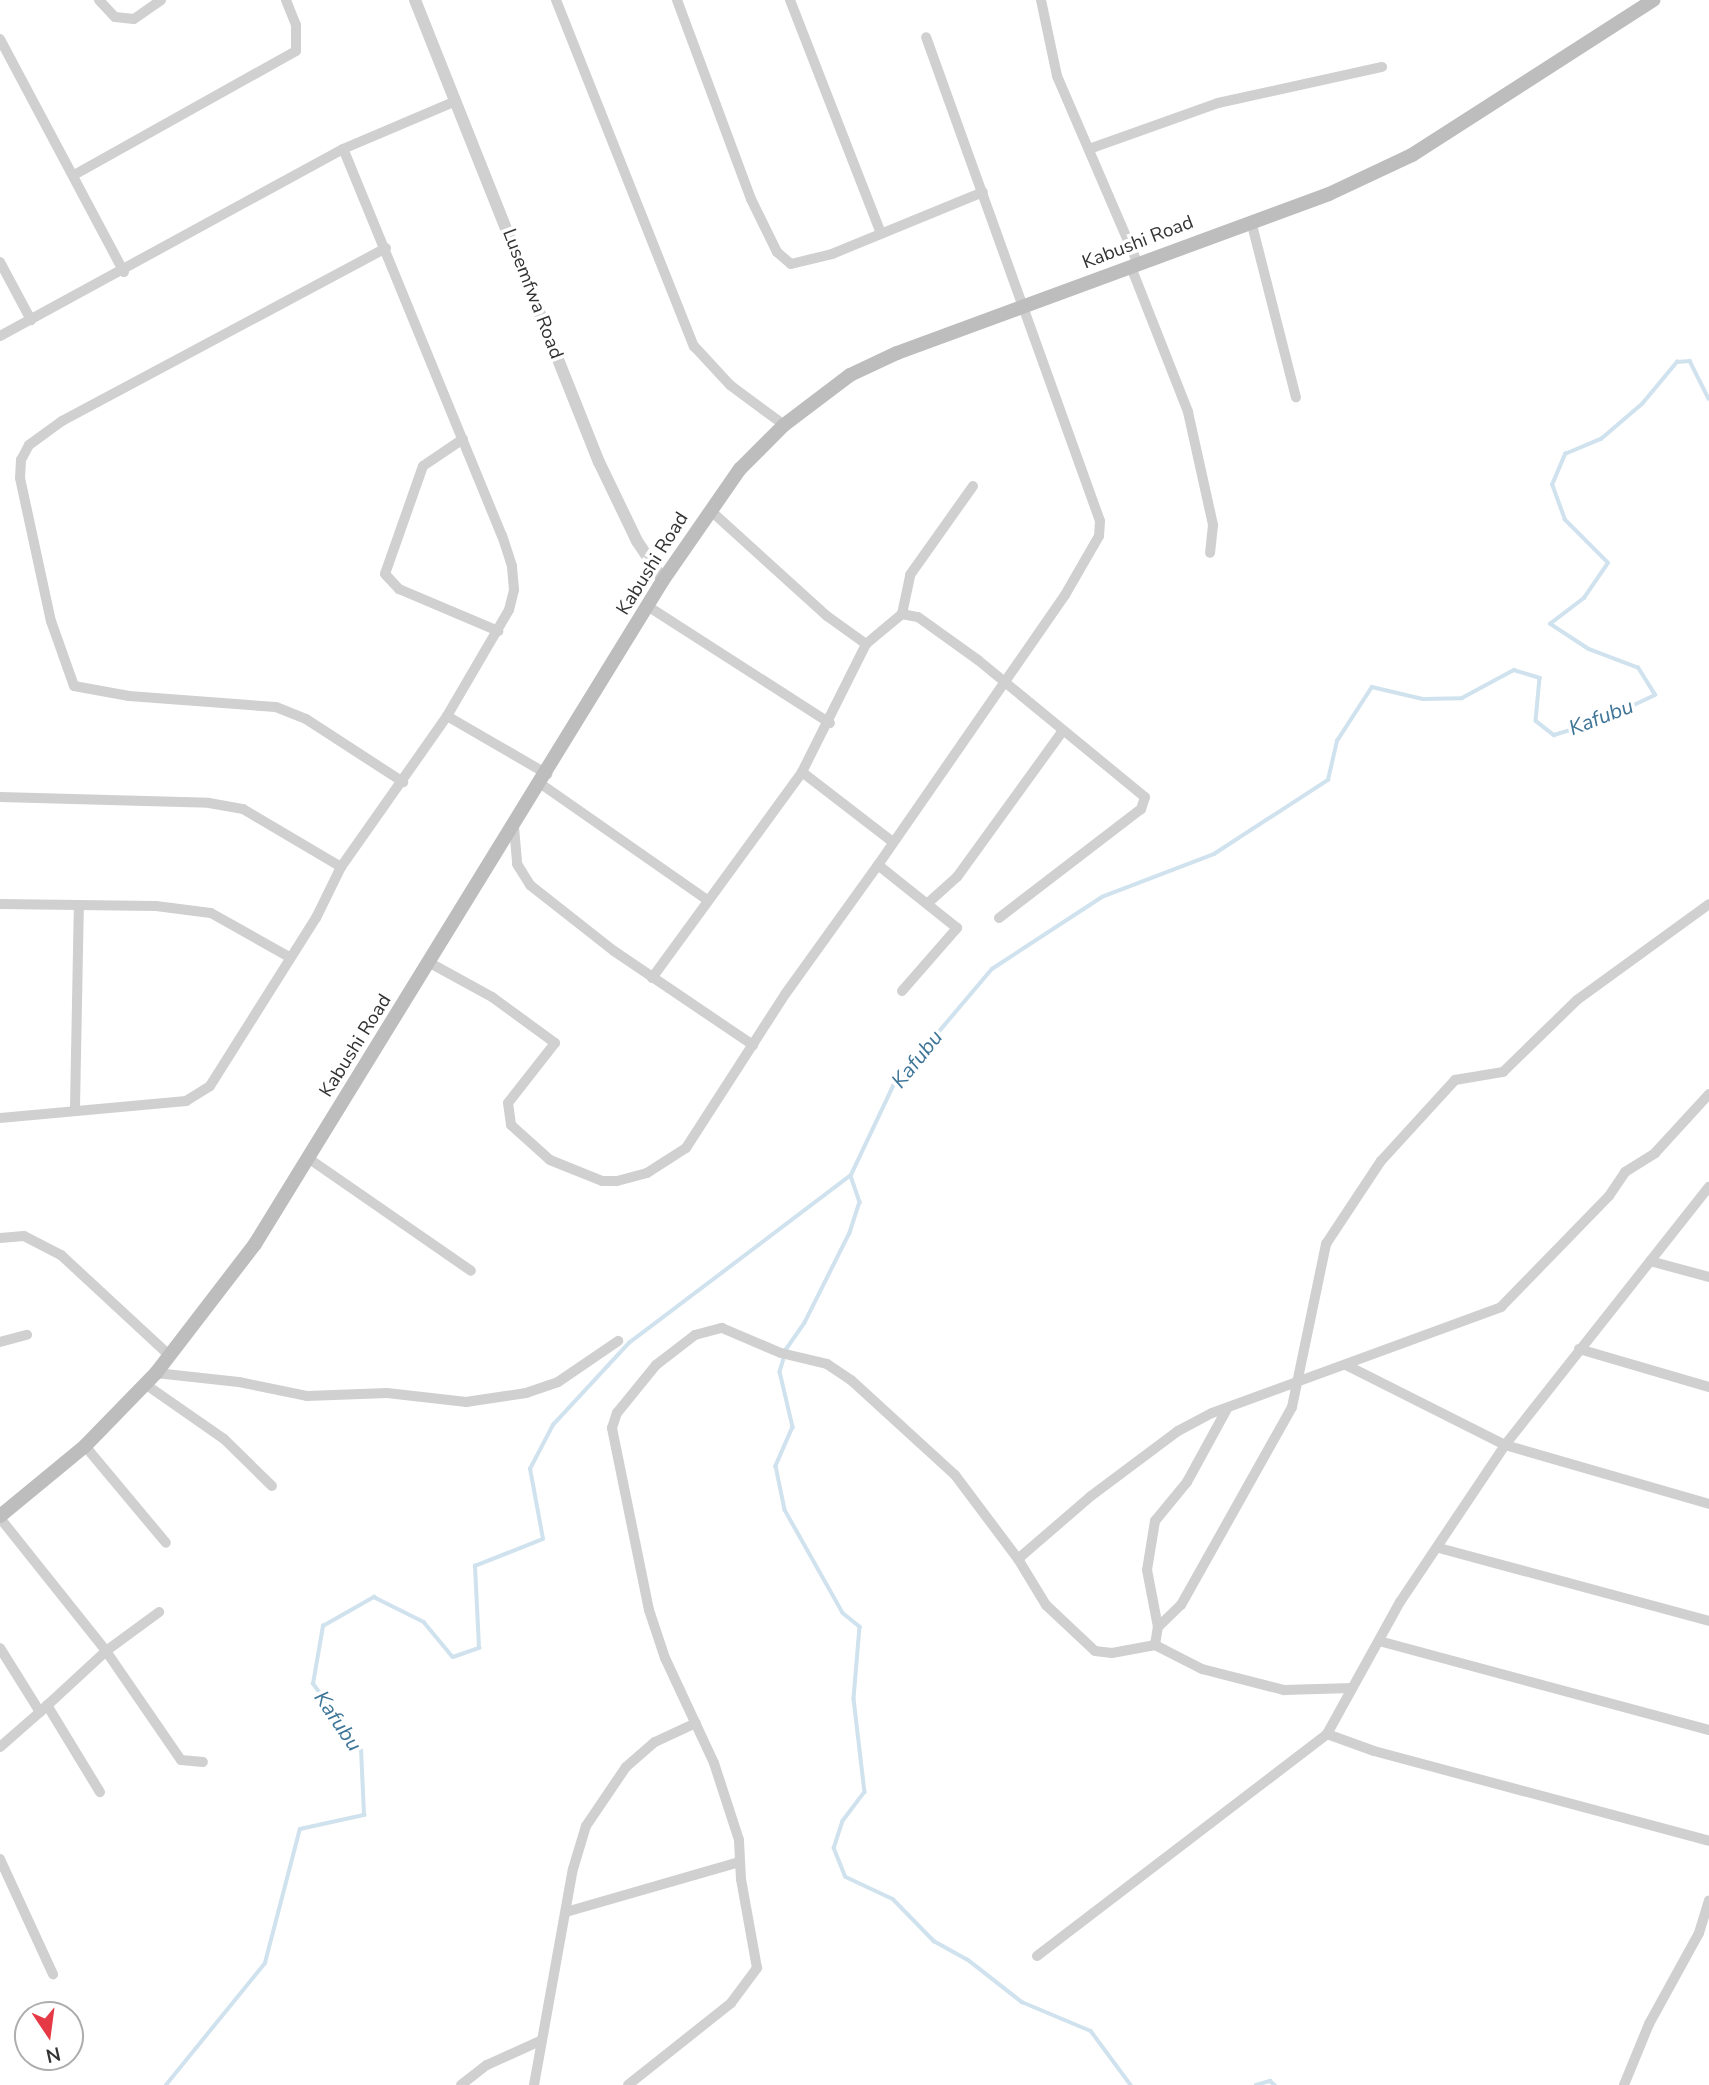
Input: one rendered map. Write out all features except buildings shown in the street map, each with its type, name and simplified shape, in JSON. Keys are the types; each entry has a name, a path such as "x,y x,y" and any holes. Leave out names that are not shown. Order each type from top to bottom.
{"main road":[{"name":"Kabushi Road","path":"0,1517 85,1446 156,1373 255,1244 544,779 663,580 740,469 784,425 850,374 1251,221 1329,194 1412,155 1653,0"}],"street":[{"path":"99,0 115,17 134,19 161,0"},
{"path":"74,175 296,51 296,25 286,0"},
{"name":"Lusemfwa Road","path":"415,0 599,462 637,541 663,580"},
{"path":"556,0 694,346 730,385 784,425"},
{"path":"677,0 751,199 778,252 791,264 807,264 983,192"},
{"path":"790,0 881,234"},
{"path":"1041,0 1057,76 1135,265 1188,412 1213,525 1210,552"},
{"path":"429,962 492,997 555,1043 508,1103 511,1125 550,1160 602,1181 647,1173 686,1148 1001,681 1065,595 1099,536 1101,522 926,37"},
{"path":"0,39 124,272"},
{"path":"1089,149 1218,103 1382,67"},
{"path":"0,336 124,272 343,149 456,101"},
{"path":"0,1118 75,1107 186,1101 201,1095 240,1043 289,957 316,918 341,867 447,716 498,631 514,590 512,566 463,439 343,149"},
{"path":"1251,221 1296,397"},
{"path":"386,248 62,421 29,445 21,460 20,478 51,621 74,686 129,696 276,707 306,719 403,782"},
{"path":"0,262 31,320"},
{"path":"463,439 423,466 385,574 399,589 498,631"},
{"path":"652,978 706,899 802,772 830,723 866,644 902,614 910,575 973,486"},
{"path":"710,510 827,616 866,644"},
{"path":"649,607 830,723"},
{"path":"902,614 918,617 1141,791 1146,802 999,918"},
{"path":"447,716 544,779 706,899"},
{"path":"928,903 957,877 1062,732"},
{"path":"802,772 893,842"},
{"path":"0,797 209,803 243,809 341,867"},
{"path":"514,827 522,877 652,978 753,1045"},
{"path":"878,865 957,928 902,992"},
{"path":"0,904 156,906 211,913 289,957"},
{"path":"1158,1627 1181,1605 1230,1523 1292,1407 1301,1378 1306,1326 1326,1244 1346,1209 1426,1108 1464,1076 1503,1072 1577,1000 1709,904"},
{"path":"75,1107 79,905"},
{"path":"1018,1559 1158,1445 1228,1406 1501,1307 1609,1196 1625,1172 1655,1153 1709,1094"},
{"path":"308,1158 471,1271"},
{"path":"1037,1956 1327,1734 1379,1641 1505,1445 1709,1187"},
{"path":"0,1238 24,1236 61,1255 170,1356"},
{"path":"1650,1261 1709,1277"},
{"path":"628,2085 731,2003 754,1978 758,1959 735,1828 696,1723 665,1658 649,1610 613,1420 668,1354 706,1329 722,1328 787,1354 827,1364 894,1416 955,1475 1018,1559 1046,1605 1095,1651 1112,1653 1155,1645 1202,1669 1283,1690 1352,1688"},
{"path":"0,1342 27,1335"},
{"path":"156,1373 239,1382 307,1396 387,1393 466,1402 526,1393 558,1382 618,1341"},
{"path":"1579,1349 1709,1387"},
{"path":"1346,1365 1505,1445 1709,1504"},
{"path":"145,1384 224,1439 272,1486"},
{"path":"1155,1645 1158,1627 1147,1570 1155,1521 1165,1503 1187,1482 1228,1406"},
{"path":"85,1446 166,1543"},
{"path":"0,1517 106,1651 181,1760 203,1762"},
{"path":"1439,1548 1709,1621"},
{"path":"0,1747 106,1651 159,1612"},
{"path":"1379,1641 1709,1730"},
{"path":"0,1648 100,1792"},
{"path":"534,2085 566,1912 586,1826 613,1781 655,1742 696,1723"},
{"path":"1327,1734 1374,1751 1709,1841"},
{"path":"0,1859 53,1974"},
{"path":"566,1912 739,1862"},
{"path":"1624,2085 1649,2024 1704,1935 1709,1900"},
{"path":"461,2085 487,2065 542,2040"}],"waterway":[{"name":"Kafubu","path":"166,2085 265,1963 300,1829 364,1815 361,1748 313,1684 323,1626 374,1597 424,1622 453,1657 479,1648 475,1566 543,1539 530,1469 553,1425 629,1343 851,1175 893,1086 992,969 1102,897 1214,854 1328,780 1337,741 1372,687 1423,699 1462,698 1514,670 1540,678 1536,721 1554,735 1600,721 1655,695 1638,668 1588,649 1550,624 1584,598 1608,563 1565,520 1552,485 1565,454 1601,439 1642,404 1677,362 1690,361 1709,399"},
{"path":"851,1176 860,1202 850,1233 805,1323 787,1349 780,1372 793,1427 776,1466 785,1510 843,1613 860,1627 854,1699 865,1792 843,1821 834,1848 846,1877 893,1899 934,1941 967,1959 1022,2002 1091,2031 1131,2085"},
{"path":"1256,2085 1270,2081 1275,2085"}]}
